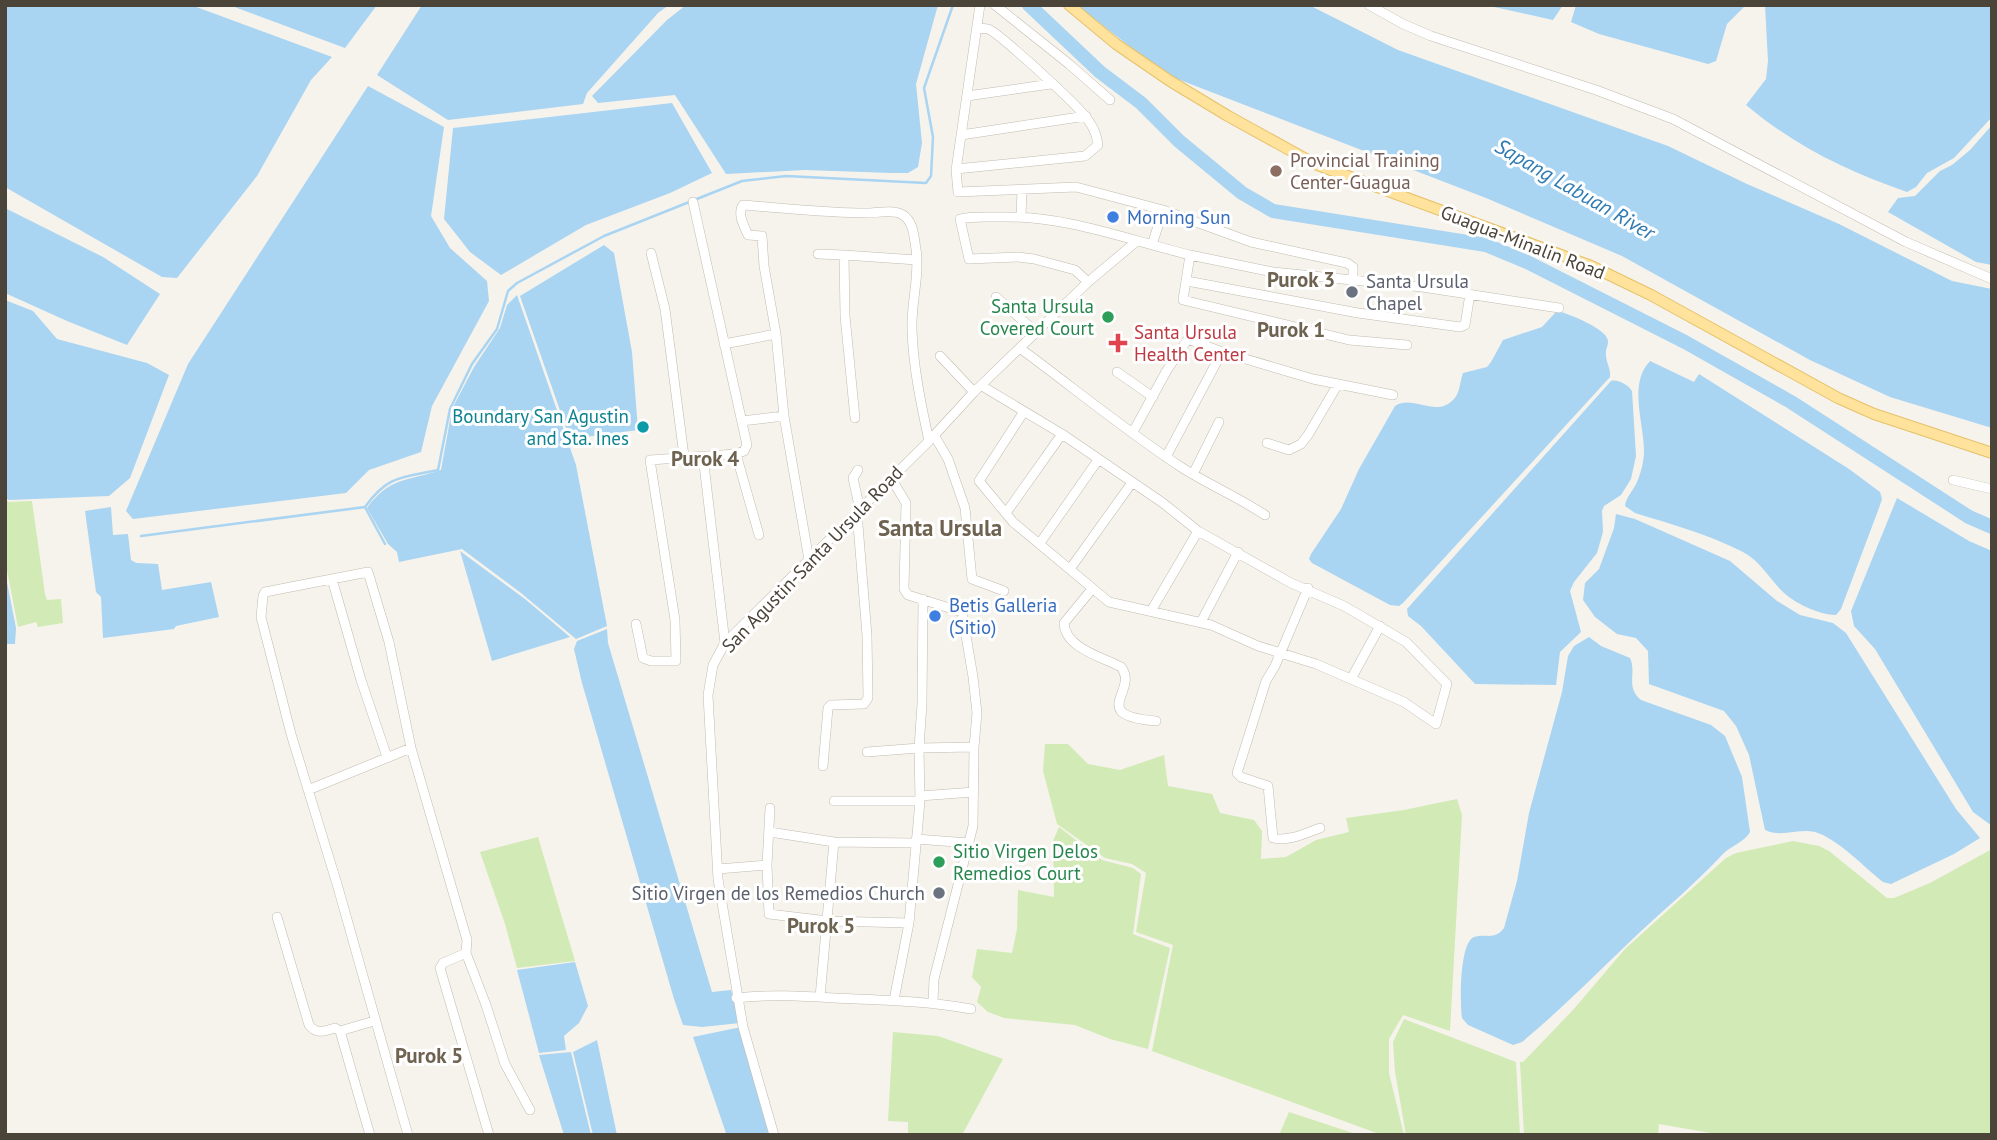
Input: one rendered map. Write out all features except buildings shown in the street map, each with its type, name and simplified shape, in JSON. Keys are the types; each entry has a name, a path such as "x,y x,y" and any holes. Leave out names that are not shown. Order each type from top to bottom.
{"main road":[{"name":"Guagua-Minalin Road","path":"1069,5 1116,44 1170,81 1315,164 1591,266 1651,295 1838,398 1874,414 1992,453"}],"street":[{"path":"980,5 956,169 959,192 1076,187 1163,210 1251,242 1347,263 1353,267 1353,279"},
{"path":"995,5 1059,55 1110,100"},
{"path":"1369,5 1431,36 1596,90 1673,120 1906,242 1992,279"},
{"path":"956,169 1085,156 1098,145 1097,136 1086,116 996,34 988,29 977,29"},
{"path":"967,96 1051,84"},
{"path":"961,135 1086,116"},
{"path":"1021,216 1022,190"},
{"path":"636,624 643,658 651,662 676,660 675,620 650,460 736,454 746,448 693,202"},
{"path":"809,560 784,416 762,236 748,235 741,217 743,205 902,214 911,223 918,260 912,304 917,383 931,438 948,459 965,508 971,579 1004,591"},
{"path":"1152,245 1163,210"},
{"path":"1088,282 1075,270 1034,259 969,258 960,219 1021,216 1071,223 1190,255 1273,272 1353,279 1559,307"},
{"name":"San Agustin-Santa Ursula Road","path":"774,1135 743,1027 718,869 708,695 713,665 725,643 978,389 1088,282 1137,241"},
{"path":"651,253 665,309 684,456"},
{"path":"818,254 918,260"},
{"path":"844,255 845,316 855,418"},
{"path":"1190,255 1183,299 1349,340 1407,345"},
{"path":"1187,281 1358,313 1460,327 1465,325 1467,320 1470,294"},
{"path":"996,297 1037,333"},
{"path":"724,344 776,334"},
{"path":"1133,432 1183,343 1188,339 1313,379 1393,395"},
{"path":"1021,349 1166,457 1265,515"},
{"path":"1166,457 1222,352"},
{"path":"940,356 978,389 1023,413 1062,434 1131,484 1163,503 1198,531 1406,642 1447,684 1436,724 1404,702 1280,651 1258,646 1201,622 1109,602 1013,522 979,479 1023,413"},
{"path":"1117,372 1153,397"},
{"path":"1267,443 1289,450 1301,444 1338,384"},
{"path":"742,421 784,416"},
{"path":"1193,474 1219,422"},
{"path":"1006,513 1062,434"},
{"path":"736,454 759,534"},
{"path":"703,456 725,643"},
{"path":"1040,543 1098,460"},
{"path":"823,766 828,708 831,705 864,704 868,698 867,635 858,511 853,483 858,470"},
{"path":"891,478 906,503 904,589 908,595 962,612 977,713 973,826 934,979 933,1003"},
{"path":"1953,480 1992,489"},
{"path":"1070,569 1131,484"},
{"path":"1152,611 1198,531"},
{"path":"1201,622 1238,552"},
{"path":"408,1135 261,617 265,592 368,572 389,642 411,748 467,940 466,953 505,1064 530,1110"},
{"path":"332,579 361,680 387,757"},
{"path":"1308,588 1266,681 1237,773 1241,777 1268,786 1273,838 1292,838 1320,828"},
{"path":"1092,589 1065,623 1065,630 1082,648 1121,667 1125,672 1125,683 1118,702 1124,715 1138,720 1156,721"},
{"path":"894,1000 909,923 920,799 923,599"},
{"path":"1351,679 1380,626"},
{"path":"867,752 974,747"},
{"path":"308,790 411,748"},
{"path":"834,801 920,799 974,792"},
{"path":"770,808 767,865 769,914 828,921 909,923"},
{"path":"770,832 834,842 969,843"},
{"path":"820,997 834,842"},
{"path":"718,869 767,865"},
{"path":"277,917 309,1025 320,1032 335,1028 340,1031 370,1135"},
{"path":"466,953 443,963 440,968 489,1135"},
{"path":"737,998 763,995 894,1000 971,1009"},
{"path":"340,1031 374,1021"}],"green space":[{"path":"5,500 32,501 45,594 47,600 61,599 63,623 38,627 36,622 18,627 5,560"},
{"path":"1045,744 1068,744 1088,764 1120,770 1164,755 1168,786 1212,794 1220,813 1254,820 1262,831 1261,859 1286,857 1316,840 1349,832 1346,818 1457,799 1462,815 1450,1031 1403,1015 1389,1039 1389,1073 1404,1135 1382,1135 1152,1051 1173,945 1136,932 1146,873 1132,864 1105,858 1057,824 1043,771"},
{"path":"1059,827 1102,860 1133,868 1141,874 1133,934 1170,948 1148,1049 1110,1039 1075,1025 1004,1018 988,1012 977,1002 981,987 972,977 977,949 1012,953 1017,929 1018,890 1054,897 1053,841"},
{"path":"538,837 575,961 517,968 480,852"},
{"path":"1793,841 1819,846 1829,851 1887,898 1894,898 1930,883 1992,849 1992,1135 1722,1135 1659,1124 1658,1135 1524,1135 1520,1062 1523,1062 1573,1010 1625,949 1726,858 1736,853"},
{"path":"1404,1019 1516,1062 1520,1135 1406,1135 1395,1072 1393,1042"},
{"path":"893,1032 938,1036 1003,1059 962,1135 908,1135 908,1122 888,1121"},
{"path":"1289,1112 1359,1135 1279,1135"}],"water":[{"path":"5,5 191,5 332,57 311,80 257,176 177,278 162,277 5,187"},
{"path":"229,5 377,5 345,48"},
{"path":"422,5 669,5 658,13 587,93 583,104 448,120 377,75"},
{"path":"686,5 938,5 916,84 922,143 918,167 908,173 805,170 726,174 675,95 598,103 592,96 667,20"},
{"name":"Sapang Labuan River","path":"1076,5 1309,5 1398,50 1668,146 1839,224 1952,281 1992,289 1992,428 1890,397 1810,360 1622,256 1486,198 1167,75"},
{"path":"1485,5 1563,5 1553,20"},
{"path":"1576,5 1746,5 1727,24 1716,61 1708,64 1599,34 1571,22"},
{"path":"1765,5 1992,5 1992,117 1954,158 1927,173 1916,187 1907,192 1842,166 1783,133 1746,105 1766,79 1768,61"},
{"path":"368,86 444,127 431,216 450,248 487,281 489,301 432,406 421,452 369,470 346,493 133,519 126,511 188,364"},
{"path":"672,103 712,173 670,193 586,225 501,275 470,252 444,219 453,128"},
{"path":"1992,125 1992,265 1976,262 1888,212 1898,198 1915,196 1940,171 1970,150"},
{"path":"5,208 103,257 160,294 127,345 5,293"},
{"path":"604,245 614,253 632,352 638,430 570,439 520,296"},
{"path":"517,295 576,465 607,626 576,639 462,549 399,562 397,552 388,544 367,508 391,485 441,470 452,409 474,367 500,328 507,305"},
{"path":"5,300 33,311 57,339 147,363 169,375 130,478 109,496 5,498"},
{"path":"1557,311 1585,321 1604,334 1608,340 1606,355 1610,377 1403,603 1399,606 1390,605 1312,563 1309,559 1311,554 1341,509 1359,469 1395,406 1402,403 1432,407 1447,405 1458,394 1463,373 1487,367 1503,340 1542,327"},
{"path":"1650,361 1694,382 1699,374 1849,469 1880,492 1882,499 1879,508 1841,609 1836,615 1815,611 1793,600 1743,552 1704,535 1635,513 1625,506 1643,463 1638,392 1643,370"},
{"path":"1611,381 1623,383 1632,391 1636,456 1631,479 1621,495 1604,506 1603,532 1597,553 1570,591 1581,632 1560,652 1556,685 1475,684 1421,626 1408,616 1407,609"},
{"path":"1897,498 1969,541 1992,551 1992,826 1973,812 1875,649 1854,626 1851,611"},
{"path":"111,507 113,535 128,534 131,560 136,563 158,564 162,590 211,582 219,617 176,626 174,629 103,638 101,597 96,592 85,511"},
{"path":"1616,514 1635,519 1730,561 1777,601 1800,615 1833,623 1846,633 1956,809 1980,838 1954,854 1891,884 1883,882 1824,835 1809,831 1777,833 1765,830 1749,755 1736,726 1724,711 1649,684 1648,651 1636,638 1617,634 1595,617 1583,600 1585,583 1599,569 1614,528"},
{"path":"460,551 525,599 570,637 492,661"},
{"path":"5,572 16,628 15,644 5,644"},
{"path":"607,629 608,643 712,992 731,990 740,1023 702,1027 683,1025 674,999 574,649 577,641"},
{"path":"1589,637 1601,646 1630,658 1632,685 1641,700 1711,725 1725,736 1742,777 1750,832 1745,839 1725,852 1553,1015 1522,1042 1513,1045 1468,1025 1462,1018 1463,962 1469,942 1474,937 1493,936 1504,928 1517,881 1529,813 1562,692 1568,656 1574,646"},
{"path":"575,962 588,1006 579,1023 564,1036 566,1050 539,1053 517,970"},
{"path":"741,1027 769,1135 726,1133 693,1037"},
{"path":"597,1040 617,1135 593,1135 573,1052"},
{"path":"571,1052 591,1135 564,1135 539,1055"}],"waterway":[{"path":"141,536 365,507 388,483 438,470 450,409 472,364 497,329 508,291 517,283 604,236 742,181 786,176 926,183 931,176 933,137 924,88 953,5"},
{"path":"1029,5 1100,72 1141,103 1179,141 1242,193 1273,211 1486,245 1527,262 1685,342 1791,402 1969,517 1992,527"},
{"path":"365,507 385,544"}],"place":[{"name":"Provincial Training Center-Guagua","path":"1276,171"},
{"name":"Morning Sun","path":"1113,217"},
{"name":"Santa Ursula Chapel","path":"1352,292"},
{"name":"Santa Ursula Covered Court","path":"1108,317"},
{"name":"Santa Ursula Health Center","path":"1118,343"},
{"name":"Boundary San Agustin and Sta. Ines","path":"643,427"},
{"name":"Betis Galleria (Sitio)","path":"935,616"},
{"name":"Sitio Virgen Delos Remedios Court","path":"939,862"},
{"name":"Sitio Virgen de los Remedios Church","path":"939,893"}],"district":[{"name":"Purok 3","path":"1301,279"},
{"name":"Purok 1","path":"1291,329"},
{"name":"Purok 4","path":"705,458"},
{"name":"Santa Ursula","path":"940,527"},
{"name":"Purok 5","path":"821,925"},
{"name":"Purok 5","path":"429,1055"}]}
